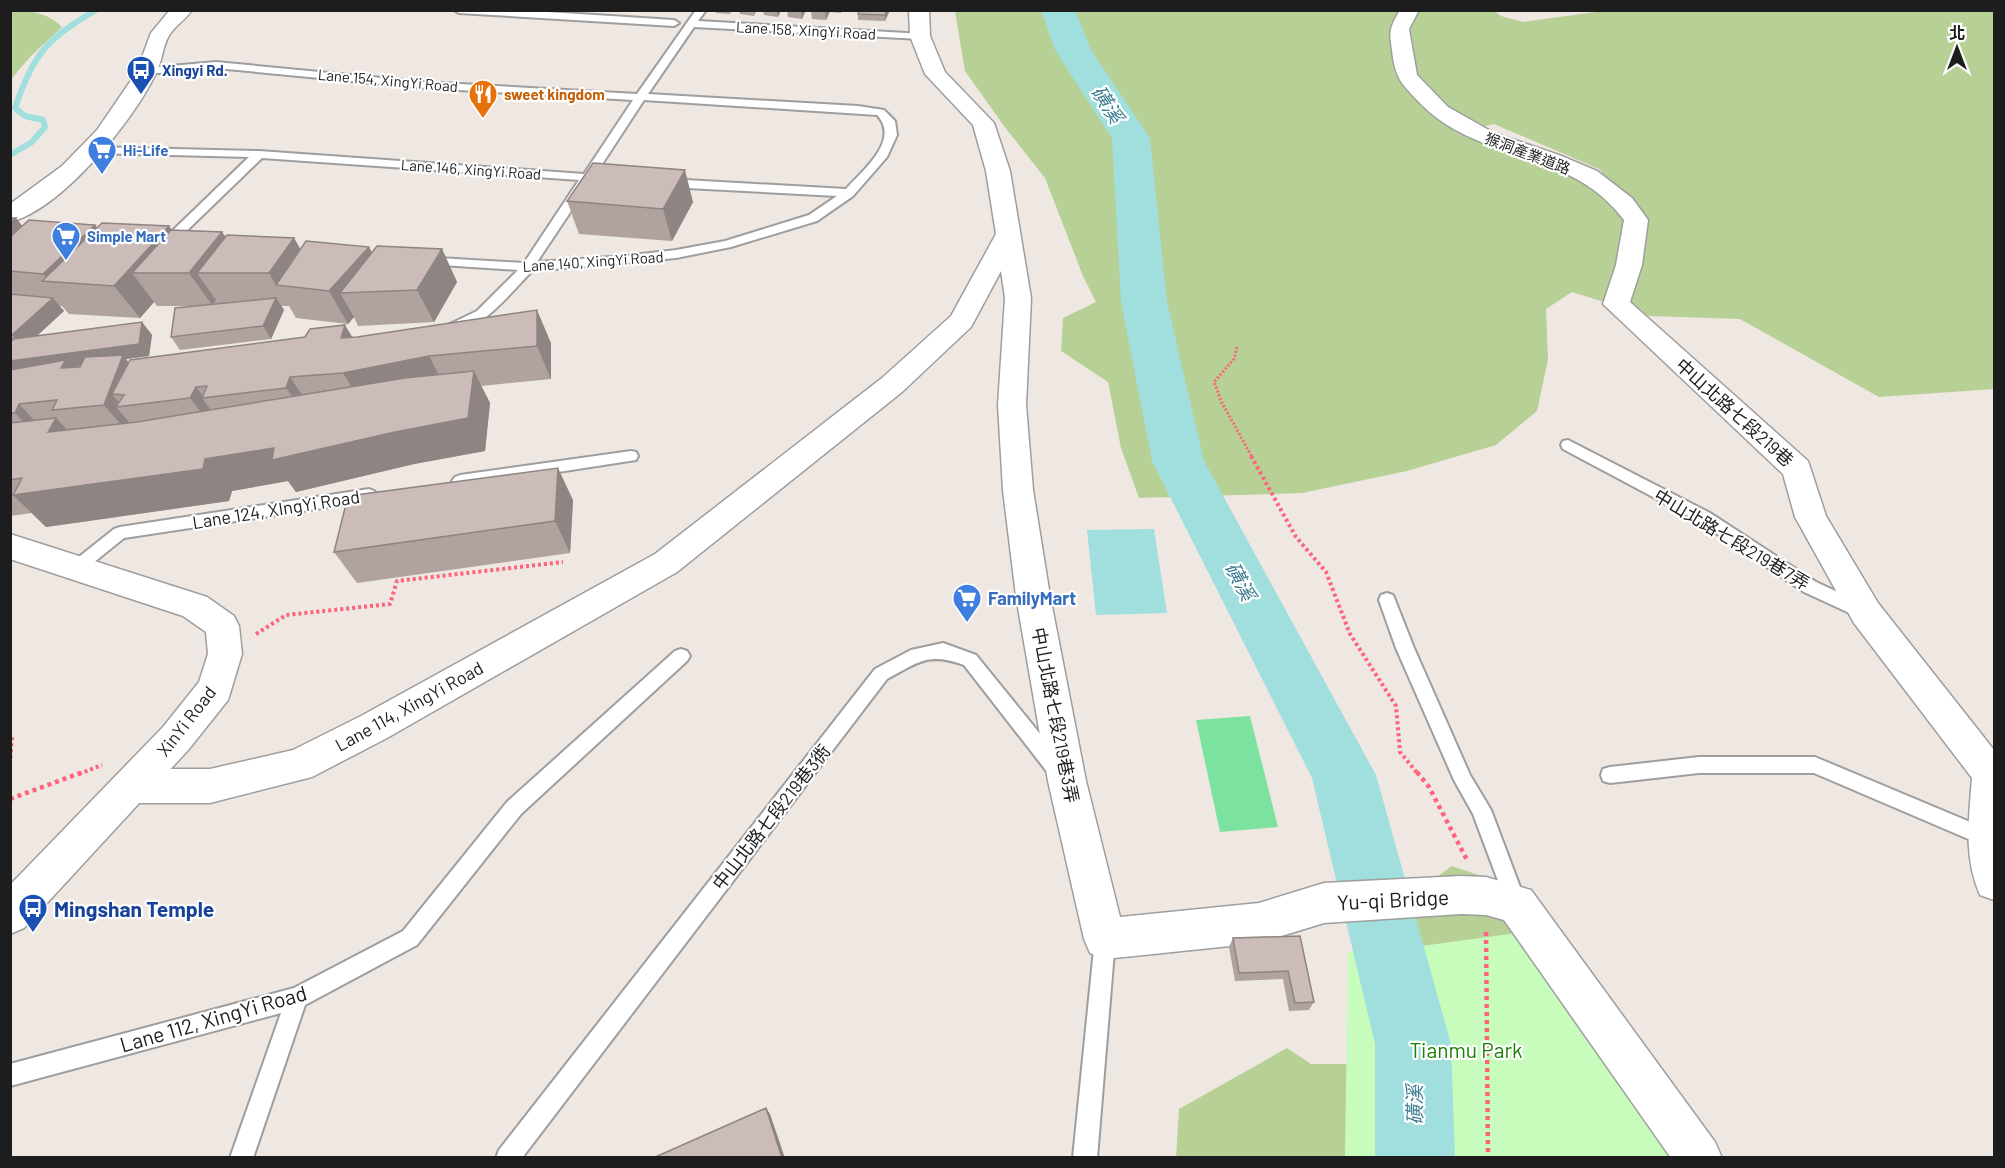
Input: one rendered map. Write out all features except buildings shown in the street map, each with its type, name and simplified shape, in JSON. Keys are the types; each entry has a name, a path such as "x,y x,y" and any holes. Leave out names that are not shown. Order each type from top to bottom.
{"street":[{"path":"11,224 92,150 147,71 156,42 174,16 183,10"},
{"name":"猴洞產業道路","path":"1410,10 1399,29 1407,77 1440,112 1486,138 1551,160 1589,176 1624,203"},
{"name":"中山北路七段219巷3弄","path":"920,23 935,74 983,123 998,171 1018,298 1012,405 1018,490 1033,596 1067,781 1105,939"},
{"name":"中山北路七段219巷","path":"1624,203 1636,220 1629,265 1616,304 1797,469 1811,517 1866,613 1993,774 1988,839 1990,870 1995,881"},
{"name":"Lane 114, XingYi Road","path":"121,774 210,786 299,765 374,727 666,563 892,385 963,321 1008,234"},
{"name":"XinYi Road","path":"10,546 195,606 222,626 225,654 215,689 176,738 121,774 10,914"},
{"path":"1488,898 1699,1158"},
{"name":"Yu-qi Bridge","path":"1105,939 1259,923 1324,903 1488,898"}],"lane":[{"path":"459,10 674,23"},
{"path":"440,332 461,326 482,314 528,267 701,10"},
{"name":"Lane 158, XingYi Road","path":"691,24 920,23"},
{"name":"Lane 154, XingYi Road","path":"147,71 216,64 424,85 641,96 880,112"},
{"name":"Lane 140, XingYi Road","path":"412,259 528,267 656,257 727,244 813,218 849,193 883,155 891,135 889,121 880,112"},
{"name":"Lane 146, XingYi Road","path":"92,150 259,154 609,179"},
{"path":"169,241 259,154"},
{"path":"653,182 849,193"},
{"name":"中山北路七段219巷7弄","path":"1568,445 1704,517 1810,587 1866,613"},
{"path":"441,484 631,456"},
{"name":"Lane 124, XIngYi Road","path":"76,568 120,532 381,493"},
{"path":"1388,600 1404,648 1463,780 1481,810 1488,898"},
{"name":"中山北路七段219巷3衖","path":"507,1158 881,674 917,655 943,651 970,660 1067,781"},
{"name":"Lane 112, XingYi Road","path":"10,1075 297,998 411,938 513,808 681,656"},
{"path":"1610,776 1699,765 1815,765 1988,839"},
{"name":"中山北路七段219巷3弄","path":"1085,1158 1105,939"},
{"path":"241,1158 297,998"}],"path":[{"path":"1237,346 1234,359 1214,382 1222,403 1296,537 1326,572 1350,634 1396,706 1401,752 1429,787 1488,898 1488,1158"},
{"path":"225,654 286,615 390,604 397,581 563,562"},
{"path":"10,764 12,736"},
{"path":"10,799 121,774"}],"green space":[{"path":"11,10 38,13 51,18 62,27 31,56 11,79"},
{"path":"1493,10 1501,16 1523,22 1611,10 1994,11 1994,389 1879,397 1740,319 1649,316 1572,292 1546,309 1548,360 1537,411 1496,445 1407,471 1302,493 1139,498 1121,448 1108,382 1061,351 1063,318 1096,302 1083,276 1045,178 965,71 955,11","holes":["1494,124 1599,169 1605,176 1573,175 1522,157 1482,127"]},
{"path":"1250,716 1278,827 1220,832 1196,720"},
{"name":"Tianmu Park","path":"1452,866 1514,887 1690,1158 1176,1158 1179,1109 1287,1048 1311,1064 1390,1064 1407,924 1419,890"},
{"name":"Tianmu Park","path":"1517,933 1686,1158 1345,1158 1348,952 1385,951"}],"water":[{"path":"1154,529 1167,613 1096,615 1087,530"}],"waterway":[{"path":"10,155 32,142 45,127 43,120 25,116 15,108 28,74 44,50 54,40 96,10"},
{"name":"磺溪","path":"1058,10 1073,50 1131,138 1144,302 1178,461 1344,775 1413,1044 1415,1158"}],"place":[{"name":"Xingyi Rd.","path":"141,96"},
{"name":"sweet kingdom","path":"483,120"},
{"name":"Hi-Life","path":"102,176"},
{"name":"Simple Mart","path":"66,262"},
{"name":"FamilyMart","path":"967,624"},
{"name":"Mingshan Temple","path":"33,934"}]}
